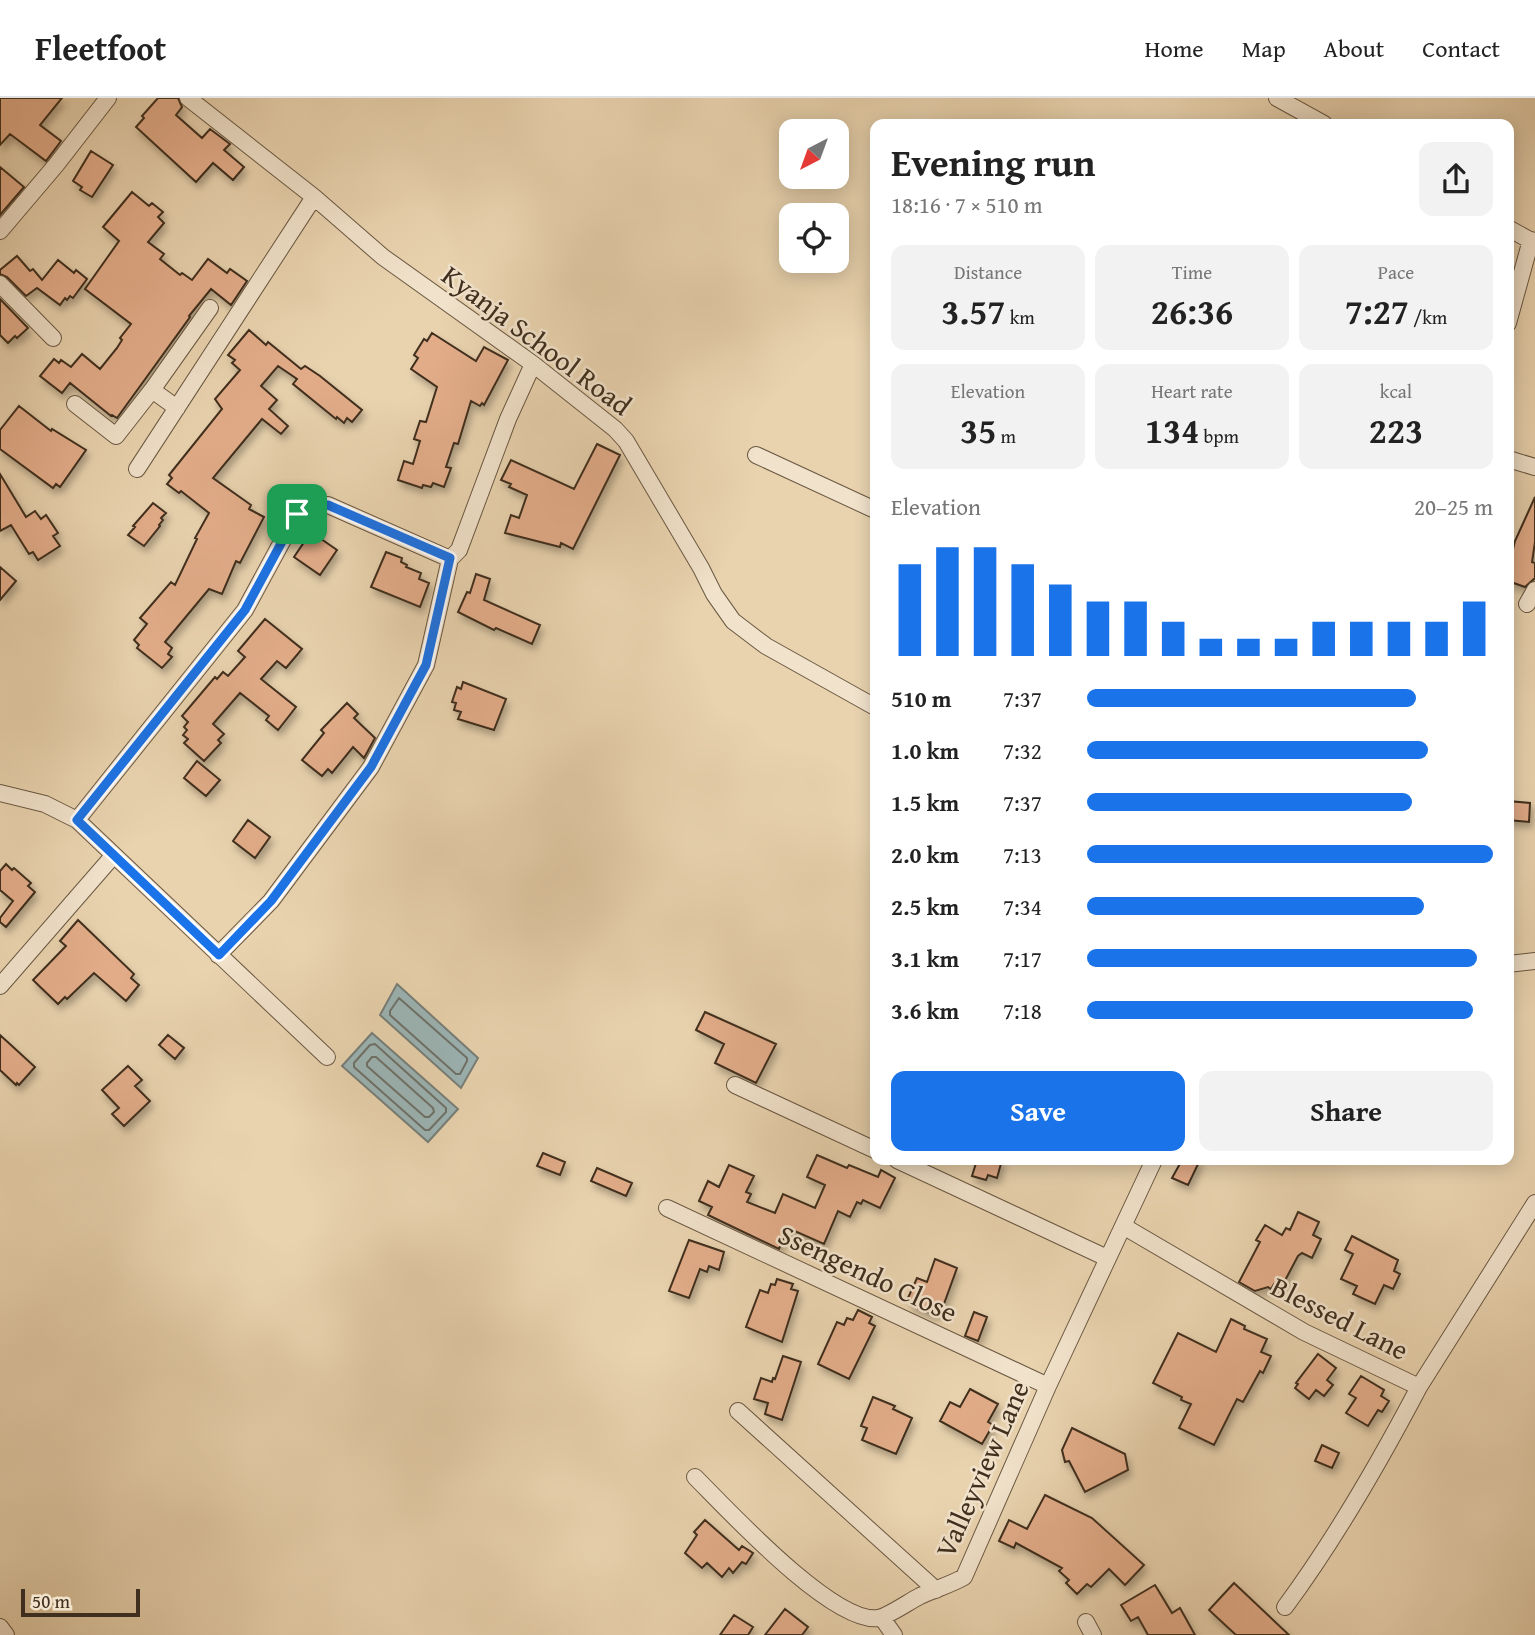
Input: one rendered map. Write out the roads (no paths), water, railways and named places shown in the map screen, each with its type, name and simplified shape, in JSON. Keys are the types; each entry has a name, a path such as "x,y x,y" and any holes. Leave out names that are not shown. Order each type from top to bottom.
{"street":[{"path":"0,230 57,165 108,98"},
{"name":"Kyanja School Road","path":"188,98 314,197 411,279 533,364 597,414 626,441 714,594 733,621 766,646 870,704"},
{"path":"1278,98 1315,119"},
{"path":"137,469 314,197"},
{"path":"1514,231 1533,241 1514,303"},
{"path":"0,284 53,338"},
{"path":"75,404 116,436 210,307"},
{"path":"219,955 271,901 371,767 426,665 450,558 459,550 508,419 533,364"},
{"path":"152,390 177,408"},
{"path":"756,455 870,508"},
{"path":"1514,461 1535,467"},
{"path":"77,820 245,610 297,514 306,505 328,505 450,558"},
{"path":"0,793 45,804 77,820 327,1057"},
{"path":"0,986 113,856"},
{"path":"1514,963 1535,961"},
{"path":"735,1085 870,1148"},
{"path":"908,1165 1107,1258"},
{"name":"Valleyview Lane","path":"881,1618 907,1602 964,1577 1048,1386 1152,1165"},
{"name":"Blessed Lane","path":"1123,1226 1304,1332 1419,1387 1535,1203"},
{"name":"Ssengendo Close","path":"667,1208 1048,1386"},
{"path":"1285,1607 1310,1573 1355,1501 1419,1387"},
{"path":"738,1411 936,1590"},
{"path":"695,1477 781,1563 851,1612 881,1618 894,1635"},
{"path":"0,1627 6,1635"}],"water":[{"path":"397,984 478,1058 461,1088 380,1015"},
{"path":"372,1033 458,1109 428,1142 342,1066"}]}
